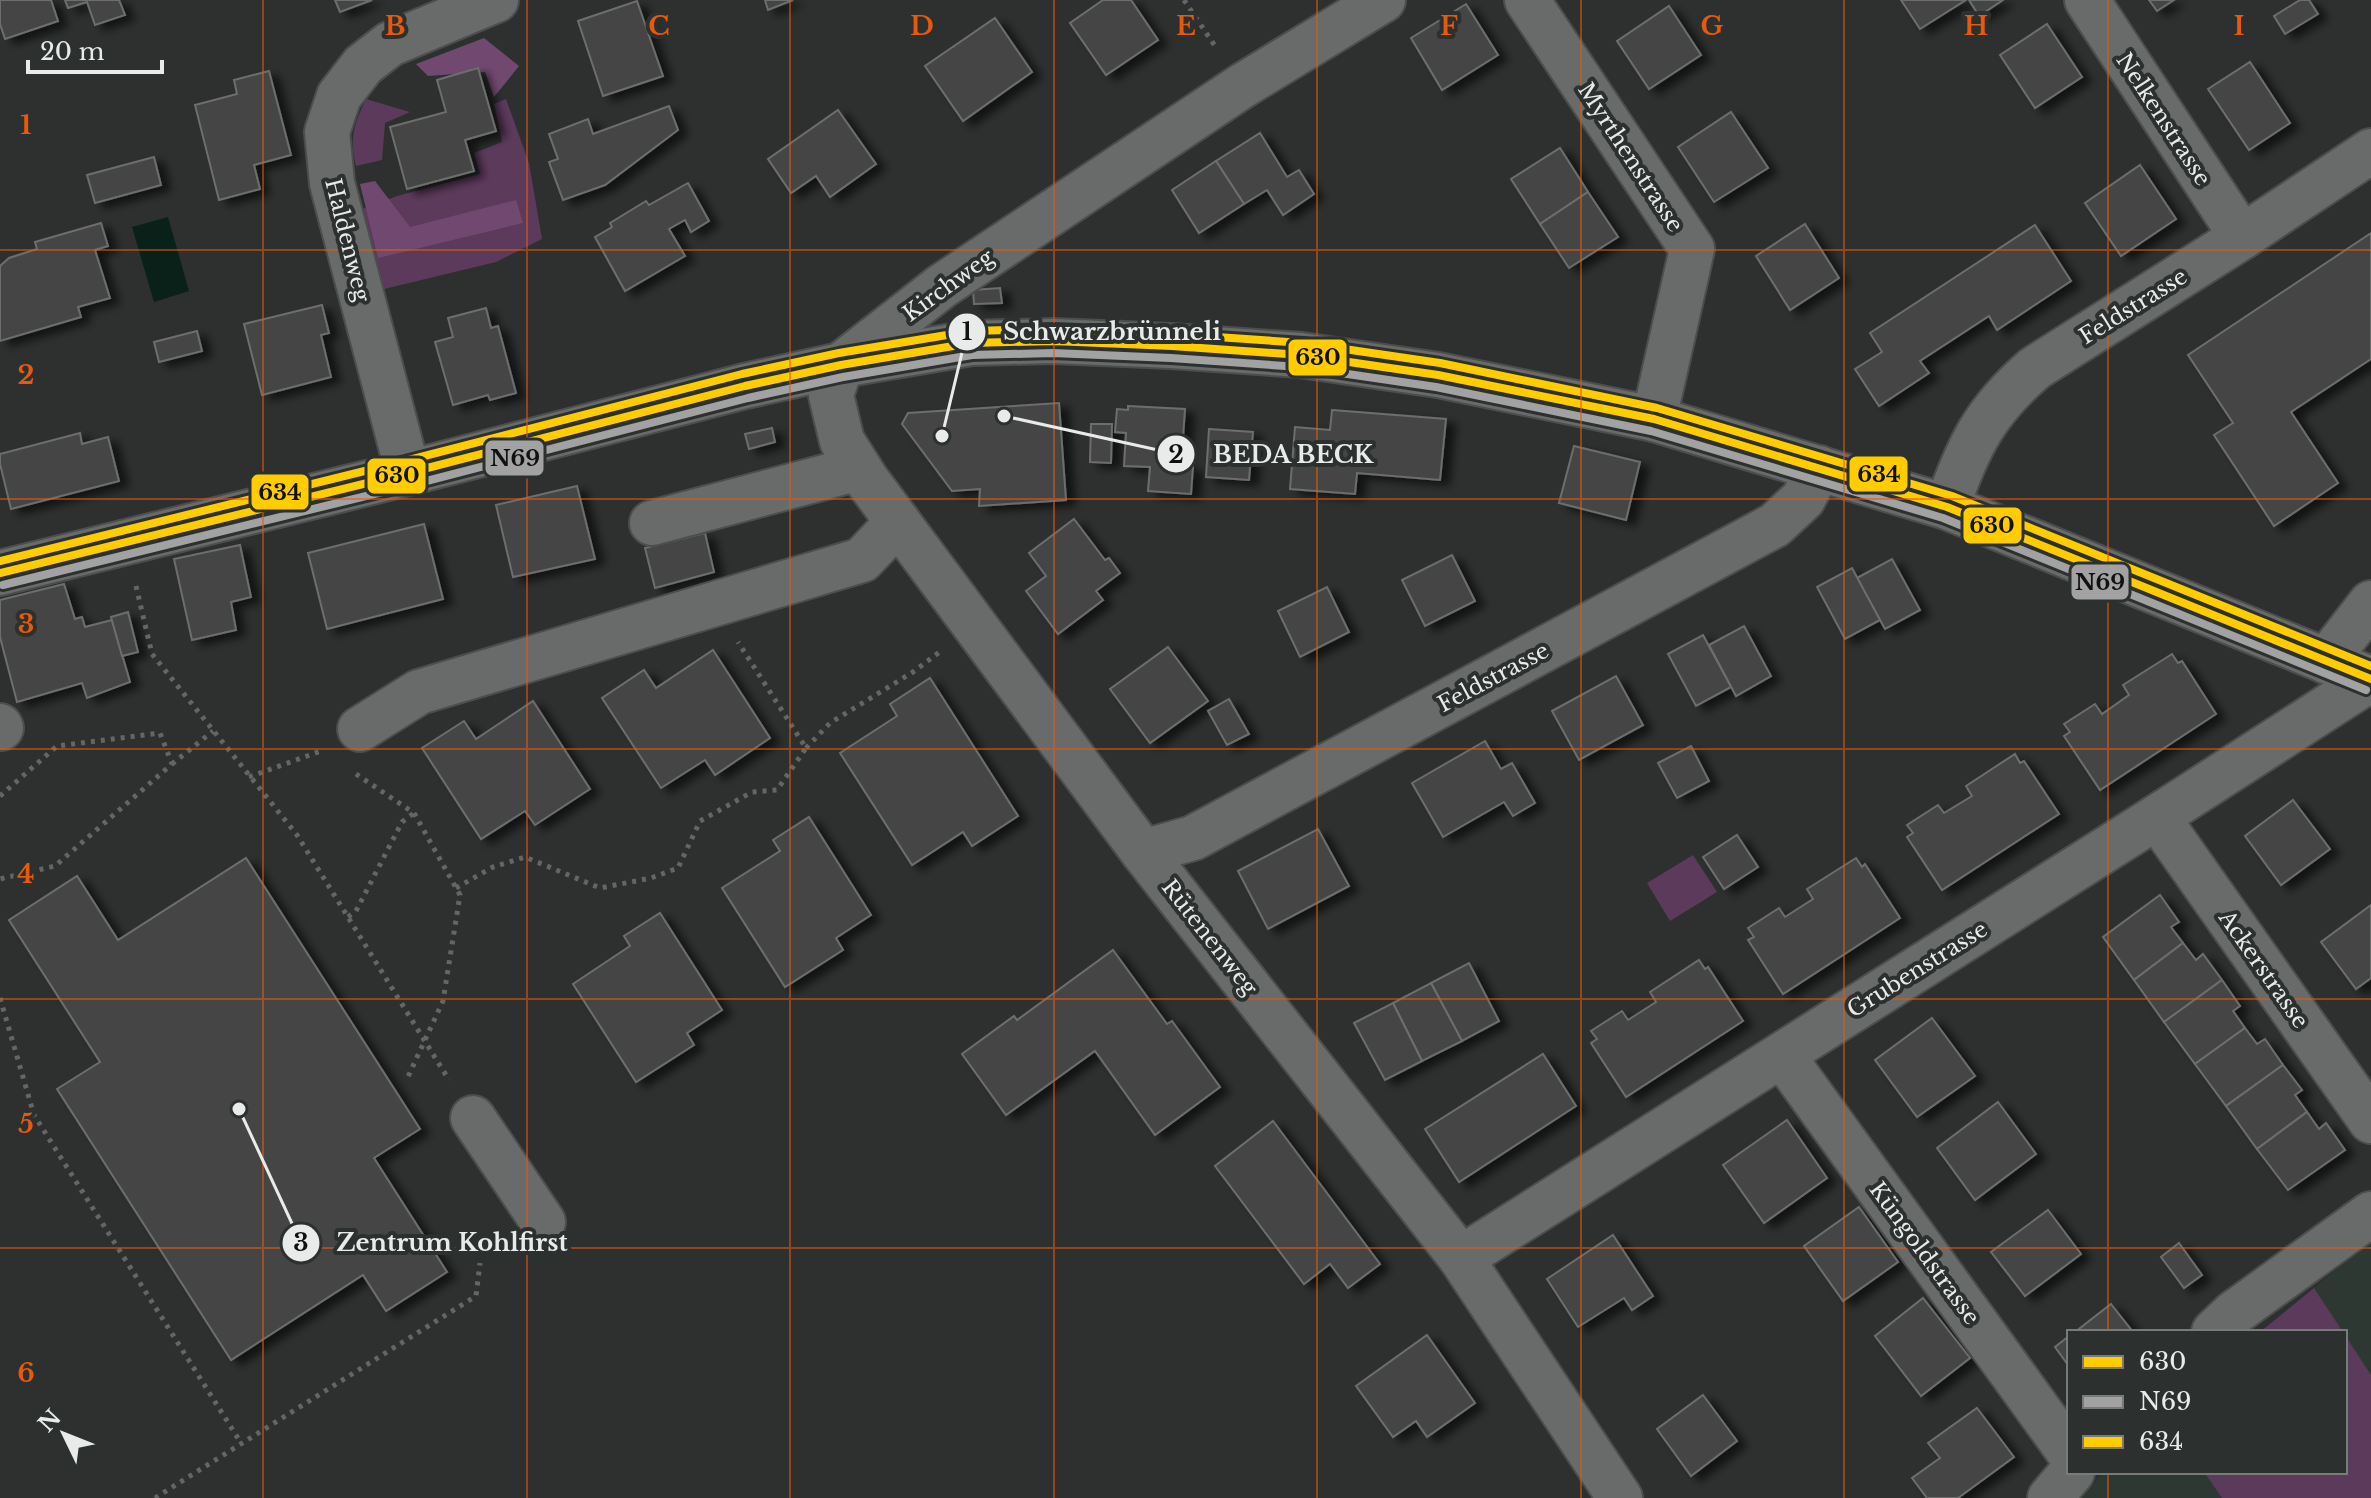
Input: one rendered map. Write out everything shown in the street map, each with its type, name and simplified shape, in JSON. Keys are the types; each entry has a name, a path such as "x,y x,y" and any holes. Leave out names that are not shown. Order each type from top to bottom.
{"street":[{"name":"Haldenweg","path":"408,473 332,183 327,132 339,96 363,65 390,44 496,0"},
{"name":"Kirchweg","path":"0,573 745,386 841,365 942,286 1242,86 1383,0"},
{"name":"Myrthenstrasse","path":"1527,0 1692,249 1654,419"},
{"name":"Nelkenstrasse","path":"2087,0 2242,237"},
{"name":"Feldstrasse","path":"1947,507 1963,459 1988,416 2035,368 2371,151"},
{"path":"841,365 971,343 1053,341 1215,349 1301,355 1438,375 1654,419 1947,507 2371,679"},
{"name":"Rütenenweg","path":"841,365 831,395 842,441 859,468 1143,852 1461,1258 1620,1498"},
{"path":"652,523 859,468"},
{"name":"Feldstrasse","path":"1143,852 1193,838 1775,525 1803,499 1819,468"},
{"path":"345,743 419,692 862,560 898,522"},
{"path":"2326,661 2371,603"},
{"name":"Grubenstrasse","path":"1461,1258 2371,679"},
{"name":"Ackerstrasse","path":"2157,817 2371,1121"},
{"name":"Küngoldstrasse","path":"1782,1055 2067,1449"},
{"path":"473,1118 543,1222"},
{"path":"2216,1330 2234,1313 2371,1214"},
{"path":"2050,1498 2070,1474"}],"path":[{"path":"1184,0 1242,86"},
{"path":"126,542 152,654 297,835 473,1118"},
{"path":"714,604 806,748"},
{"path":"456,888 493,867 525,857 600,888 651,878 678,868 700,821 752,792 777,790 806,748 830,723 913,672 975,626"},
{"path":"0,879 55,866 213,731"},
{"path":"0,796 57,746 160,733 172,764"},
{"path":"249,777 345,743"},
{"path":"353,772 414,813 460,895 443,1001 406,1081"},
{"path":"348,917 356,911 402,822 414,813"},
{"path":"0,998 34,1115 241,1443"},
{"path":"155,1498 476,1296 480,1263"}],"shaded area":[{"path":"484,38 519,66 494,97 485,72 428,76 416,64"},
{"path":"366,99 410,112 385,123 382,160 356,166 354,131"},
{"path":"506,99 529,163 542,239 496,262 380,290 360,210 397,196 480,174 474,153 502,142 494,104"},
{"path":"375,181 410,227 516,200 523,223 378,258 360,184"},
{"path":"168,217 189,291 154,302 132,227"},
{"path":"1693,855 1717,892 1670,921 1647,883"},
{"path":"2371,1241 2371,1375 2347,1338 2347,1330 2342,1330 2314,1288"},
{"path":"2314,1288 2342,1330 2262,1330"},
{"path":"2347,1338 2371,1375 2371,1498 2222,1498 2205,1474 2347,1474"},
{"path":"2102,1474 2205,1474 2222,1498 2081,1498"}],"building":[{"path":"0,0 51,0 58,21 5,39 0,24"},
{"path":"65,0 119,0 125,15 95,25 87,2 68,8"},
{"path":"335,0 372,0 340,12"},
{"path":"765,0 793,0 768,10"},
{"path":"1103,0 1131,0 1158,40 1106,75 1070,23"},
{"path":"1901,0 1966,0 1920,29"},
{"path":"1969,0 2003,0 1979,16"},
{"path":"2149,0 2174,0 2157,11"},
{"path":"2300,0 2309,0 2318,14 2285,34 2274,16"},
{"path":"637,1 663,76 603,96 578,21"},
{"path":"1466,4 1498,55 1442,90 1411,38"},
{"path":"1669,6 1701,55 1649,89 1617,41"},
{"path":"995,18 1032,72 963,121 925,66"},
{"path":"2047,24 2082,77 2035,108 2000,55"},
{"path":"2250,62 2290,123 2249,150 2208,89"},
{"path":"478,68 496,131 465,140 474,171 407,189 390,127 446,112 437,80"},
{"path":"269,71 291,155 254,165 260,189 219,200 195,105 237,94 234,80"},
{"path":"669,106 678,130 605,185 563,200 549,162 558,159 549,134 588,119 593,134"},
{"path":"838,110 876,164 830,197 816,176 791,193 768,159"},
{"path":"1731,112 1768,168 1714,202 1678,147"},
{"path":"1260,133 1287,177 1299,170 1314,194 1283,215 1267,190 1244,204 1216,161"},
{"path":"1560,148 1588,192 1540,224 1511,179"},
{"path":"154,157 161,185 95,203 87,175"},
{"path":"1216,161 1244,204 1199,233 1172,190"},
{"path":"2140,165 2176,219 2121,256 2085,203"},
{"path":"688,183 709,221 691,232 685,220 669,229 685,256 625,291 595,237 612,227 610,223 646,201 649,205"},
{"path":"1588,192 1618,237 1569,268 1540,224"},
{"path":"101,223 108,246 95,250 110,298 78,307 81,317 0,341 0,266 9,258 37,249 35,242"},
{"path":"1805,224 1839,278 1790,310 1756,256"},
{"path":"2035,225 2071,281 1997,330 1989,316 1920,361 1929,373 1879,406 1855,369 1882,352 1870,333"},
{"path":"2371,233 2371,359 2291,412 2338,483 2274,526 2214,435 2233,423 2188,355"},
{"path":"1000,288 1002,303 974,304 973,290"},
{"path":"322,305 329,333 321,335 331,377 262,395 244,324"},
{"path":"486,308 491,328 498,326 516,393 490,400 488,395 453,405 435,342 453,337 448,318"},
{"path":"197,331 202,351 159,362 154,342"},
{"path":"1059,403 1066,500 979,506 980,489 952,491 902,424 908,413"},
{"path":"1128,406 1185,409 1181,466 1193,467 1191,494 1148,491 1150,467 1124,466 1126,433 1115,432 1117,409 1128,410"},
{"path":"1332,410 1446,419 1440,480 1357,473 1355,494 1290,489 1295,427 1330,430"},
{"path":"1091,424 1112,424 1111,463 1090,462"},
{"path":"772,428 775,442 749,449 745,434"},
{"path":"1209,429 1253,432 1249,480 1206,477"},
{"path":"80,433 82,444 108,437 119,481 11,509 0,454"},
{"path":"1574,446 1640,462 1626,520 1559,503"},
{"path":"577,486 595,559 513,577 496,505"},
{"path":"1074,519 1105,560 1109,558 1120,573 1096,591 1103,600 1058,634 1026,591 1046,576 1029,553"},
{"path":"424,524 443,599 327,629 308,553"},
{"path":"705,533 714,572 655,588 645,548"},
{"path":"240,545 251,597 231,602 236,630 192,640 174,559"},
{"path":"1452,555 1475,601 1425,626 1402,580"},
{"path":"1892,559 1920,610 1885,629 1857,578"},
{"path":"1852,568 1880,620 1845,639 1817,587"},
{"path":"64,584 75,619 82,617 85,627 112,620 130,682 87,698 82,683 17,702 0,637 0,600"},
{"path":"1327,587 1349,632 1300,657 1278,611"},
{"path":"128,612 138,652 122,656 111,617"},
{"path":"1744,626 1771,676 1736,696 1709,645"},
{"path":"1703,635 1731,687 1696,706 1668,654"},
{"path":"1168,647 1208,701 1150,743 1110,689"},
{"path":"713,650 770,738 715,775 705,760 661,788 602,698 644,670 656,688"},
{"path":"2172,654 2178,663 2182,661 2216,714 2100,790 2064,736 2070,732 2064,724 2095,704 2102,714 2129,695 2123,685"},
{"path":"1616,676 1643,725 1579,760 1552,711"},
{"path":"930,678 1018,816 972,846 963,832 912,865 840,753 897,716 890,704"},
{"path":"1229,699 1249,734 1227,745 1208,711"},
{"path":"533,701 590,789 535,825 525,811 481,839 422,748 464,721 476,739"},
{"path":"1485,741 1501,769 1512,763 1535,803 1513,816 1504,802 1443,837 1412,783"},
{"path":"1691,746 1709,781 1677,798 1658,763"},
{"path":"2015,754 2020,763 2024,761 2059,814 1942,890 1907,837 1913,833 1907,825 1938,805 1944,813 1972,796 1966,786"},
{"path":"2293,800 2330,849 2281,885 2245,836"},
{"path":"809,817 871,915 836,938 843,950 785,987 722,888 780,851 773,840"},
{"path":"1318,829 1349,886 1268,929 1238,871"},
{"path":"1737,835 1758,867 1724,889 1703,857"},
{"path":"246,858 420,1129 374,1158 447,1272 386,1311 363,1275 231,1360 57,1089 100,1062 9,920 77,876 118,940"},
{"path":"1856,858 1862,867 1865,864 1900,918 1783,994 1748,940 1754,937 1748,928 1779,908 1785,917 1813,899 1807,889"},
{"path":"2160,895 2179,922 2171,927 2183,943 2134,980 2103,937"},
{"path":"2371,905 2371,978 2356,989 2321,942"},
{"path":"660,913 722,1010 687,1033 694,1045 636,1082 573,984 630,946 624,936"},
{"path":"2183,943 2196,960 2203,954 2222,980 2164,1022 2134,980"},
{"path":"1113,950 1167,1024 1172,1021 1220,1087 1155,1135 1095,1051 1006,1115 962,1054 1014,1016 1017,1020"},
{"path":"1699,960 1705,969 1708,967 1743,1021 1626,1097 1591,1043 1597,1039 1591,1031 1622,1011 1628,1020 1656,1002 1650,992"},
{"path":"1469,963 1499,1021 1462,1041 1431,983"},
{"path":"2222,980 2240,1006 2233,1011 2245,1028 2195,1064 2164,1022"},
{"path":"1431,983 1462,1041 1422,1061 1393,1003"},
{"path":"1393,1003 1422,1061 1385,1080 1354,1023"},
{"path":"1932,1018 1975,1076 1917,1117 1875,1060"},
{"path":"2245,1028 2257,1044 2265,1039 2283,1065 2226,1106 2195,1064"},
{"path":"1543,1054 1576,1106 1459,1182 1425,1129"},
{"path":"2283,1065 2302,1090 2295,1095 2307,1112 2257,1149 2226,1106"},
{"path":"1998,1102 2036,1154 1975,1200 1937,1148"},
{"path":"2307,1112 2319,1129 2326,1123 2345,1150 2288,1190 2257,1149"},
{"path":"1787,1120 1827,1178 1764,1223 1723,1165"},
{"path":"1273,1121 1380,1264 1348,1288 1330,1264 1304,1284 1215,1166"},
{"path":"1859,1207 1898,1262 1843,1301 1804,1246"},
{"path":"2048,1210 2081,1254 2025,1296 1991,1252"},
{"path":"1613,1235 1653,1296 1632,1310 1624,1298 1578,1327 1547,1279"},
{"path":"2179,1243 2202,1275 2184,1288 2161,1257"},
{"path":"1923,1298 1970,1358 1921,1396 1875,1336"},
{"path":"2111,1304 2131,1330 2078,1330"},
{"path":"1427,1335 1475,1403 1427,1437 1416,1421 1393,1437 1356,1386"},
{"path":"2067,1338 2067,1364 2055,1347"},
{"path":"1703,1395 1737,1441 1691,1476 1657,1429"},
{"path":"1977,1408 2014,1457 1958,1498 1927,1498 1912,1478 1940,1458 1928,1443"}],"transit line":[{"name":"634","path":"0,561 742,374 839,353 971,331 1054,329 1173,334 1303,343 1440,363 1657,408 1952,496 2371,666"},
{"name":"630","path":"0,573 745,386 841,365 971,343 1053,341 1172,346 1301,355 1438,375 1654,419 1947,507 2371,679"},
{"name":"N69","path":"3,585 748,398 843,377 972,355 1053,353 1171,358 1300,367 1436,387 1651,431 1943,518 2366,690"}],"place":[{"name":"BEDA BECK","path":"1004,416"},
{"name":"Schwarzbrünneli","path":"942,436"},
{"name":"Zentrum Kohlfirst","path":"239,1109"}]}
